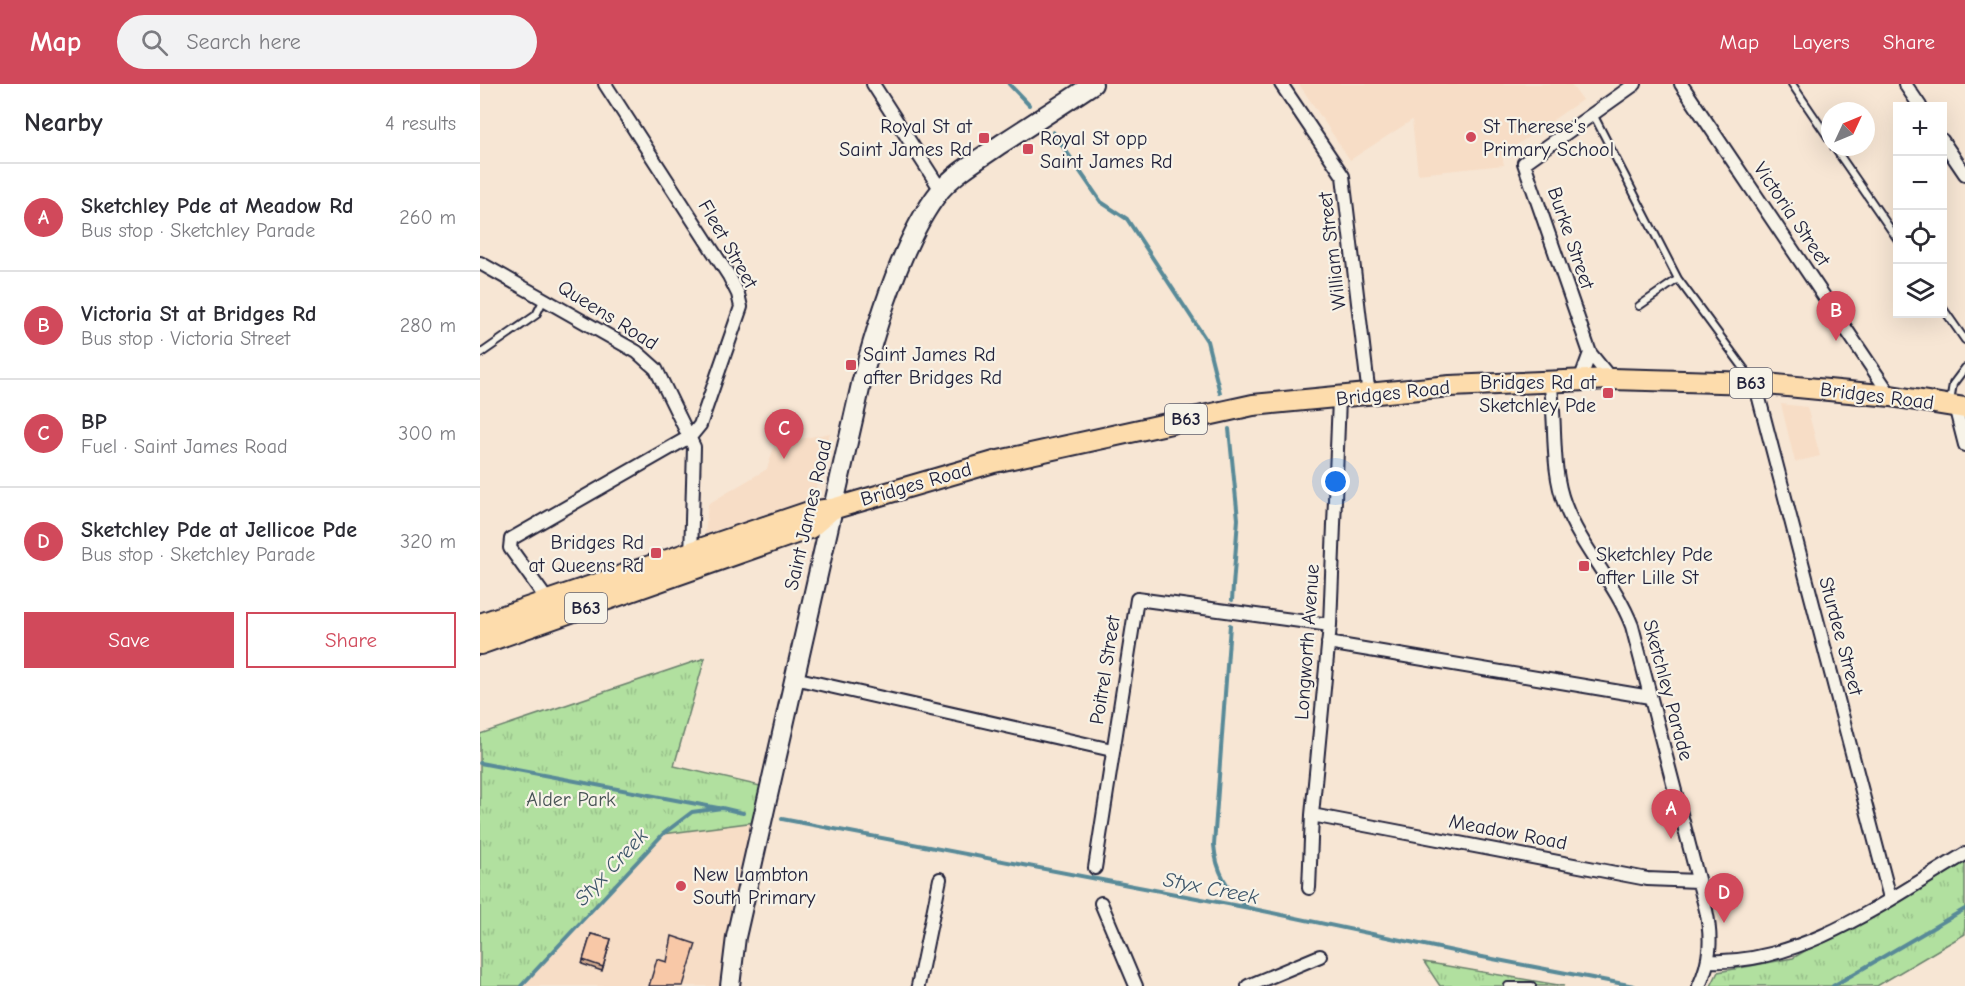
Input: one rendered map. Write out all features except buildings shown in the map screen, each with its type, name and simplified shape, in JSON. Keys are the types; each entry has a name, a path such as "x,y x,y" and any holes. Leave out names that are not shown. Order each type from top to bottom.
{"main road":[{"path":"941,190 984,156 1093,84"},
{"name":"Saint James Road","path":"730,986 736,937 832,509 875,336 914,235 941,190"},
{"name":"Bridges Road","path":"480,624 809,512 832,509 994,462 1254,405 1339,399 1450,386 1611,379 1755,383 1891,396 1956,406"},
{"name":"Bridges Road","path":"480,644 810,528 832,509"}],"street":[{"name":"Fleet Street","path":"605,84 738,294 741,307 738,319 700,424 691,436"},
{"path":"873,84 941,190"},
{"name":"William Street","path":"1281,84 1343,176 1369,396"},
{"name":"Burke Street","path":"1611,379 1590,353 1524,163 1635,84"},
{"name":"Victoria Street","path":"1681,84 1891,396"},
{"path":"1905,84 1917,102"},
{"path":"1947,147 1965,174"},
{"name":"Queens Road","path":"480,263 648,360 656,369 691,436 695,464 692,571"},
{"path":"1580,380 1590,353"},
{"name":"Sketchley Parade","path":"1550,381 1559,484 1564,503 1571,521 1609,578 1625,610 1698,881 1709,927 1710,961 1700,985"},
{"name":"Sturdee Street","path":"1755,383 1890,898"},
{"name":"Longworth Avenue","path":"1309,888 1312,815 1330,625 1339,399"},
{"path":"1956,406 1965,445"},
{"path":"548,601 510,548 511,539 691,436"},
{"name":"Poitrel Street","path":"1095,868 1137,599 1330,625"},
{"path":"1328,643 1650,697"},
{"path":"794,678 1112,750"},
{"name":"Meadow Road","path":"1312,815 1647,879 1698,881"},
{"path":"1710,961 1725,962 1793,949 1890,898 1965,854"},
{"path":"918,986 940,879"},
{"path":"1101,903 1136,986"},
{"path":"1248,986 1320,956"}],"lane":[{"path":"1792,84 1821,127"},
{"path":"1593,114 1678,279 1733,358 1755,383"},
{"path":"1840,156 1893,233"},
{"path":"1639,306 1678,279"},
{"path":"480,354 536,315 544,298"},
{"path":"1947,314 1965,340"},
{"path":"1956,406 1953,384 1965,368"},
{"path":"1508,986 1532,986"}],"shaded area":[{"name":"St Therese's Primary School","path":"1299,84 1571,84 1582,100 1502,155 1504,165 1418,174 1412,120 1350,160"},
{"path":"1781,404 1807,407 1820,456 1795,462"},
{"path":"830,433 813,499 705,534 708,504 767,469 775,444"},
{"name":"New Lambton South Primary","path":"692,812 763,821 730,986 521,986 663,834"}],"green space":[{"name":"Alder Park","path":"705,658 674,766 769,788 763,821 663,834 521,986 480,986 480,734"},
{"path":"1965,857 1965,934 1877,986 1711,986 1718,972 1793,958"},
{"path":"1424,962 1564,986 1440,986"}],"waterway":[{"path":"1009,84 1029,105"},
{"path":"1053,132 1101,202 1127,219 1207,341 1220,393"},
{"path":"1229,429 1238,519 1232,600"},
{"path":"1230,625 1214,845 1217,863 1228,887 1247,907"},
{"path":"480,763 718,808"},
{"name":"Styx Creek","path":"521,986 663,834 692,812 722,808 743,813"},
{"name":"Styx Creek","path":"782,819 1249,908 1634,986"},
{"name":"Styx Creek","path":"1833,986 1965,909"}],"place":[{"name":"St Therese's Primary School","path":"1471,137"},
{"name":"Royal St at Saint James Rd","path":"984,138"},
{"name":"Royal St opp Saint James Rd","path":"1028,149"},
{"name":"Victoria St at Bridges Rd","path":"1836,341"},
{"name":"Saint James Rd after Bridges Rd","path":"851,365"},
{"name":"Bridges Rd at Sketchley Pde","path":"1608,393"},
{"name":"BP","path":"784,459"},
{"name":"Bridges Rd at Queens Rd","path":"656,553"},
{"name":"Sketchley Pde after Lille St","path":"1584,566"},
{"name":"Sketchley Pde at Meadow Rd","path":"1671,839"},
{"name":"New Lambton South Primary","path":"681,886"},
{"name":"Sketchley Pde at Jellicoe Pde","path":"1724,923"}]}
